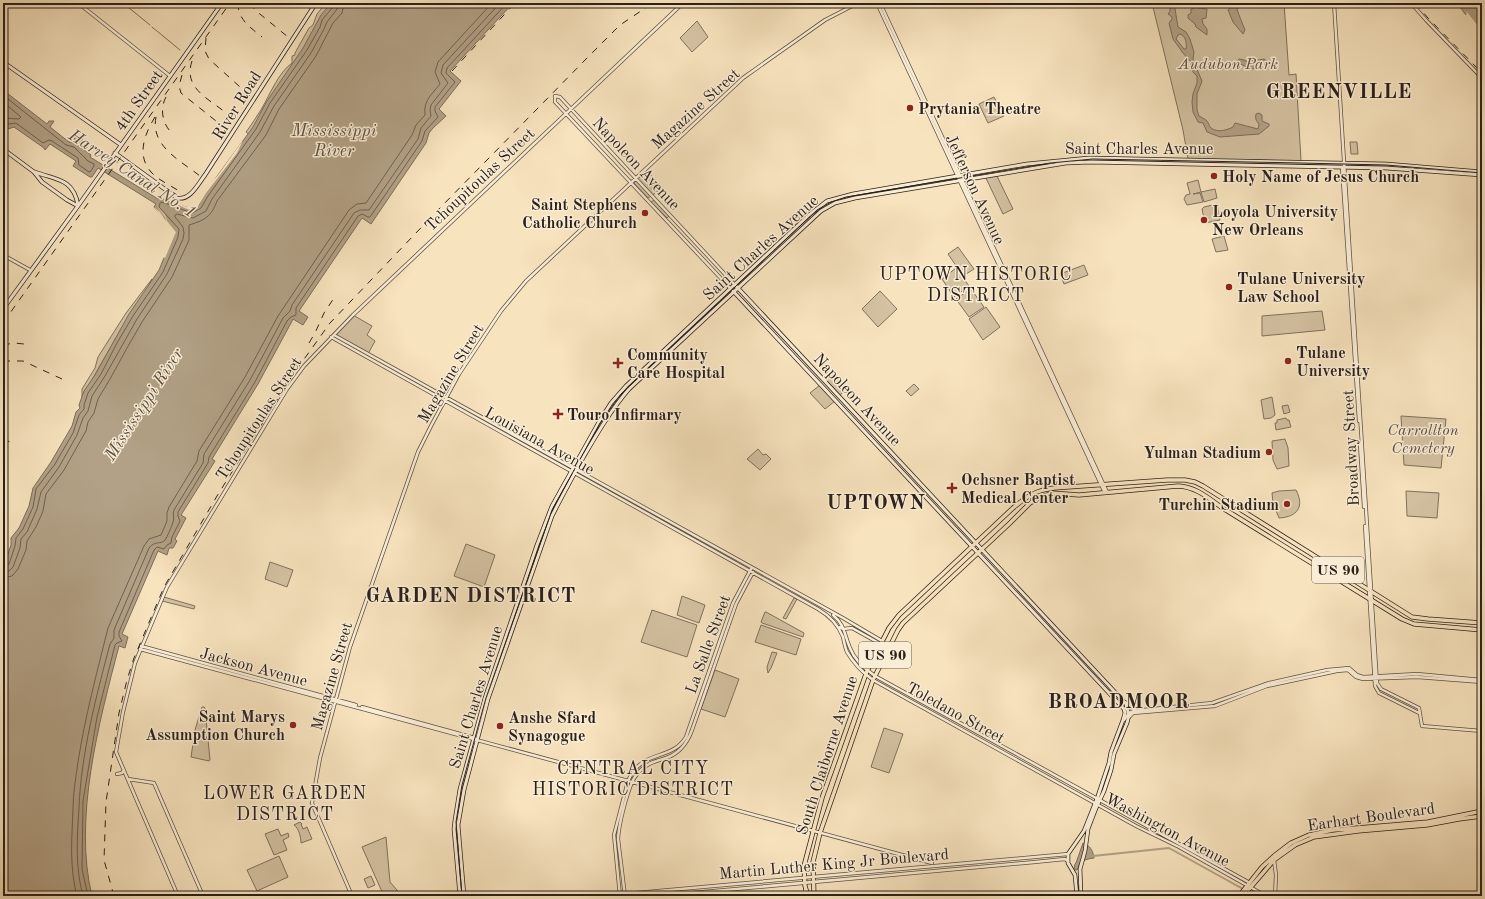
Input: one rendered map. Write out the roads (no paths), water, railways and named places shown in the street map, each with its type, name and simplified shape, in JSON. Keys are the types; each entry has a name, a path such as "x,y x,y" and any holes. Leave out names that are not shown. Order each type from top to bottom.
{"main road":[{"name":"4th Street","path":"3,309 222,3"},
{"name":"River Road","path":"115,153 165,189 180,198 187,197 205,175 316,3"},
{"path":"3,62 121,145"},
{"path":"3,149 34,172 40,180 67,200 78,206"},
{"name":"Saint Charles Avenue","path":"460,896 454,825 460,789 482,717 489,684 548,515 602,424 623,396 642,376 816,214 830,205 856,198 1034,163 1072,158 1343,165 1386,164 1482,174"},
{"name":"Saint Charles Avenue","path":"574,471 599,422 619,394 639,373 734,284 809,215 827,201 846,195 1073,162 1192,164 1207,162"},
{"path":"34,172 65,182 72,188 78,206"},
{"name":"Napoleon Avenue","path":"734,284 1124,701 1130,714"},
{"name":"Napoleon Avenue","path":"730,288 1124,708 1125,713 1123,720"},
{"path":"718,300 721,303"},
{"name":"South Claiborne Avenue","path":"806,896 804,878 805,861 823,797 867,673 882,642 897,618 976,543 1021,502 1034,493 1048,489 1102,485 1178,480 1195,482 1325,560 1414,618 1482,623"},
{"name":"South Claiborne Avenue","path":"815,896 813,882 814,859 820,833 872,680 888,648 903,623 982,550 1024,508 1039,498 1052,493 1106,493 1178,486 1194,489 1205,494 1221,507 1303,558 1324,573 1412,624 1482,630"},
{"path":"968,551 974,557"},
{"path":"1303,558 1322,567 1325,565 1325,560"},
{"path":"1324,573 1326,568 1329,567 1344,573"},
{"path":"1077,896 1074,873 1068,861 1068,854 1084,831 1096,804 1100,801 1112,770 1114,754 1130,714"},
{"path":"1080,896 1080,877 1088,829 1096,804 1096,799 1123,720"},
{"name":"Saint Charles Avenue","path":"464,896 458,825 470,757"},
{"path":"1477,817 1474,816 1474,814 1482,811"},
{"name":"Earhart Boulevard","path":"1239,896 1244,894 1249,886 1274,858 1301,838 1318,832 1428,822 1482,811"},
{"name":"Earhart Boulevard","path":"1288,847 1318,836 1358,830 1427,825 1482,816"}],"street":[{"path":"78,3 170,76"},
{"name":"Tchoupitoulas Street","path":"178,896 127,779 116,750 132,675 141,648 167,587 263,427 298,373 367,302 683,3"},
{"name":"Magazine Street","path":"352,896 312,804 320,758 350,647 418,452 459,374 501,311 526,280 635,178 743,78 825,20 858,3"},
{"name":"Jefferson Avenue","path":"878,3 1106,493"},
{"name":"Broadway Street","path":"1334,3 1375,678 1380,689 1419,708 1420,713"},
{"path":"1411,3 1430,25 1482,78"},
{"name":"Napoleon Avenue","path":"730,288 555,102 555,96 560,97 734,284"},
{"path":"624,174 628,170"},
{"path":"3,255 30,270"},
{"name":"Louisiana Avenue","path":"333,336 739,562 817,608 836,622 841,628 852,628 882,642"},
{"name":"Louisiana Avenue","path":"752,570 830,612 882,642 888,648"},
{"name":"La Salle Street","path":"691,730 733,603 752,570"},
{"name":"Louisiana Avenue","path":"830,612 844,629"},
{"name":"Louisiana Avenue","path":"832,619 841,632"},
{"name":"Toledano Street","path":"844,629 850,649 872,680 1059,783"},
{"name":"Toledano Street","path":"841,632 846,650 851,658 867,673 1059,779"},
{"name":"Jackson Avenue","path":"141,648 932,863"},
{"path":"851,658 854,657 857,659"},
{"path":"1123,720 1136,710 1212,703 1269,683 1334,669 1348,668 1361,677 1375,678"},
{"path":"1130,714 1215,706 1267,686 1337,671 1348,670 1359,679 1417,674 1482,681"},
{"path":"1375,678 1376,689 1379,693 1420,713 1422,726 1482,731"},
{"path":"1124,701 1131,708 1136,710"},
{"path":"620,895 614,835 628,781 632,773 643,762 649,758 670,752 679,746 691,730"},
{"path":"625,895 618,839 632,782 638,773 648,764 668,757 679,751 686,742 691,730"},
{"path":"117,774 122,773 124,770"},
{"path":"127,779 154,783 203,896"},
{"name":"Washington Avenue","path":"1059,779 1249,886"},
{"name":"Washington Avenue","path":"1059,783 1152,835 1178,847 1267,895"},
{"name":"Martin Luther King Jr Boulevard","path":"602,896 1068,854"},
{"path":"1274,858 1276,875 1275,896"},
{"name":"Martin Luther King Jr Boulevard","path":"658,896 805,884 813,882 1065,859 1068,861"}],"water":[{"name":"Mississippi River","path":"331,3 513,3 450,71 461,81 439,109 446,116 429,133 426,143 371,224 362,218 299,311 308,317 303,325 293,319 258,384 212,459 215,461 181,515 186,518 175,539 177,541 173,548 169,548 167,555 158,551 122,634 128,637 125,648 119,646 97,738 87,803 85,835 87,866 92,896 3,896 3,568 11,545 11,538 19,528 29,506 33,488 51,462 72,426 76,412 80,408 79,405 84,391 95,375 129,314 159,270 175,231 154,207 156,204 98,168 92,177 90,177 73,166 76,161 50,144 45,150 14,127 8,129 4,127 3,90 47,124 49,121 54,121 50,127 69,142 72,142 76,136 83,140 79,146 91,155 90,157 158,199 160,197 192,209 199,205 204,194 253,127 267,101 303,48 321,15"},
{"path":"1170,3 1174,3 1178,27 1186,32 1194,52 1193,60 1202,81 1197,94 1197,110 1199,116 1206,120 1214,130 1231,128 1235,123 1258,129 1259,124 1256,121 1256,114 1259,113 1262,115 1262,121 1269,124 1269,126 1259,134 1220,137 1207,132 1203,123 1198,122 1193,112 1192,102 1197,83 1197,76 1193,72 1191,62 1173,39 1169,23 1172,17 1168,14 1170,11","holes":["1178,35 1182,35 1186,40 1186,49 1184,49 1176,39"]},
{"path":"1232,3 1241,3 1237,9 1245,30 1243,34 1233,22 1228,10 1233,6"},
{"path":"1457,3 1482,3 1482,33 1467,14 1466,15"},
{"path":"1196,7 1207,9 1206,18 1202,19 1203,24 1207,29 1207,35 1196,27 1195,24 1188,18 1188,15 1191,13 1191,9"},
{"path":"1239,59 1248,62 1251,60 1264,59 1269,63 1266,66 1262,65 1251,69 1237,63"},
{"path":"1083,843 1088,845 1091,849 1094,858 1083,861 1076,870 1074,869 1075,864"}],"waterway":[{"path":"123,3 150,25"},
{"path":"152,27 180,50"},
{"path":"1093,856 1169,848 1243,889"},
{"path":"1247,891 1256,896"}],"tram line":[{"path":"462,896 456,822 462,785 486,698 552,510 600,423 621,394 817,210 831,202 846,197 1050,163 1093,159 1386,165 1482,173"}],"railway":[{"path":"3,323 230,3"},
{"path":"238,3 242,19 262,37"},
{"path":"250,3 255,10 288,37"},
{"path":"452,71 515,3"},
{"path":"114,896 104,860 106,802 119,713 127,680 134,658 164,587 217,496 292,376 330,323 436,212 620,25 653,3"},
{"path":"1415,3 1482,73"},
{"path":"206,38 205,51 209,59 250,96"},
{"path":"192,61 190,70 194,85 204,97 225,112"},
{"path":"182,75 179,86 181,93 221,125"},
{"path":"166,97 163,106 163,115 165,123 170,131"},
{"path":"155,117 145,137 143,151 146,165 154,175 179,191"},
{"path":"156,117 155,127 162,144 176,158 200,176"},
{"path":"309,343 324,313 334,298"},
{"path":"3,345 14,343 24,344"},
{"path":"3,361 23,361 62,379"},
{"path":"3,439 15,444"}],"place":[{"name":"Prytania Theatre","path":"910,108"},
{"name":"Holy Name of Jesus Church","path":"1214,176"},
{"name":"Saint Stephens Catholic Church","path":"645,213"},
{"name":"Loyola University New Orleans","path":"1204,220"},
{"name":"Tulane University Law School","path":"1229,287"},
{"name":"Tulane University","path":"1288,361"},
{"name":"Community Care Hospital","path":"618,363"},
{"name":"Touro Infirmary","path":"558,414"},
{"name":"Yulman Stadium","path":"1269,452"},
{"name":"Ochsner Baptist Medical Center","path":"952,488"},
{"name":"Turchin Stadium","path":"1287,504"},
{"name":"Saint Marys Assumption Church","path":"293,725"},
{"name":"Anshe Sfard Synagogue","path":"500,726"}],"district":[{"name":"GREENVILLE","path":"1339,91"},
{"name":"UPTOWN HISTORIC DISTRICT","path":"976,284"},
{"name":"UPTOWN","path":"876,502"},
{"name":"GARDEN DISTRICT","path":"471,595"},
{"name":"BROADMOOR","path":"1119,701"},
{"name":"CENTRAL CITY HISTORIC DISTRICT","path":"633,778"},
{"name":"LOWER GARDEN DISTRICT","path":"285,803"}],"park label":[{"name":"Audubon Park","path":"1228,63"},
{"name":"Carrollton Cemetery","path":"1423,438"}],"water label":[{"name":"Harvey Canal No. 1","path":"133,173"}]}
